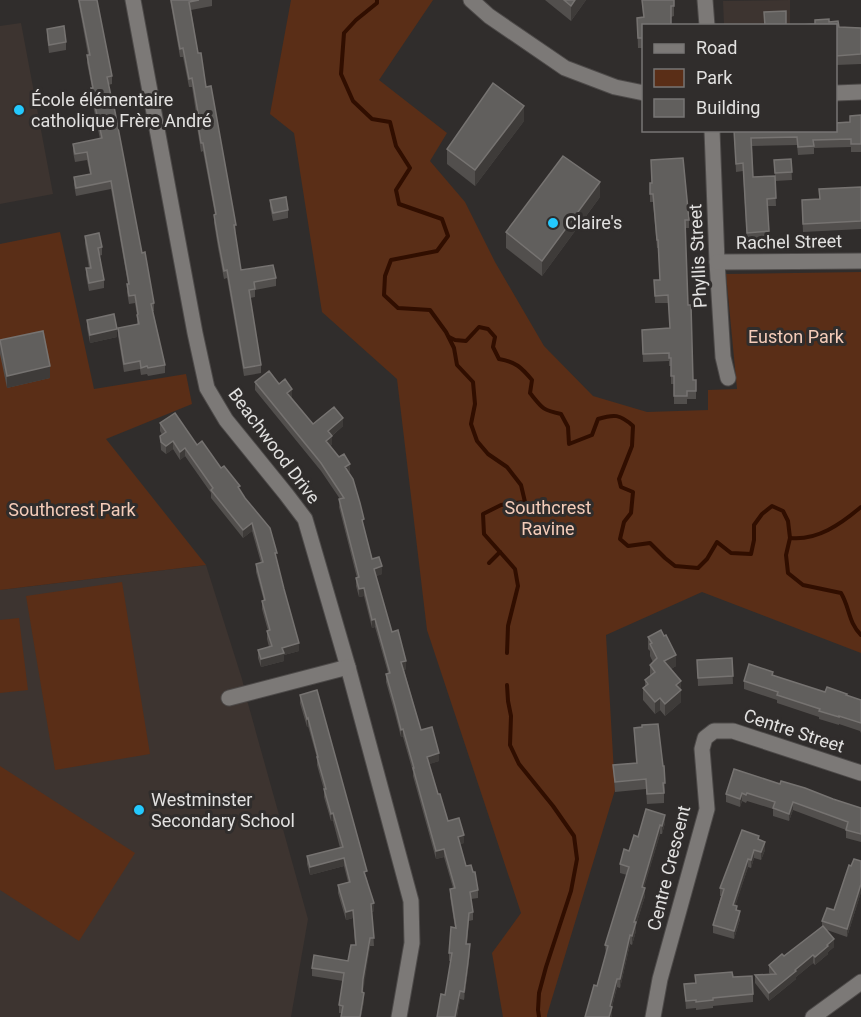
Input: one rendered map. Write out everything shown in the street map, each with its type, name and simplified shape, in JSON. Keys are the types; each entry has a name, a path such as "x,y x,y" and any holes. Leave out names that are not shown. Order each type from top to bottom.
{"street":[{"name":"Beachwood Drive","path":"134,0 207,388 226,420 305,519 348,667 411,901 412,943 399,1017"},
{"path":"471,0 489,16 565,68 615,87 642,93"},
{"path":"705,0 706,24"},
{"path":"837,93 861,92"},
{"name":"Phyllis Street","path":"712,132 723,357 728,378"},
{"name":"Rachel Street","path":"717,262 861,261"},
{"path":"229,698 348,667"},
{"name":"Centre Street","path":"714,731 733,731 861,773"},
{"name":"Centre Crescent","path":"653,1017 660,979 707,809 702,749 705,738 714,731"},
{"path":"813,1017 861,981"}],"shaded area":[{"path":"790,0 790,24 724,24 723,1"},
{"name":"École élémentaire catholique Frère André","path":"21,23 53,194 0,204 0,26"},
{"name":"Westminster Secondary School","path":"206,565 242,679 308,919 291,1017 0,1017 0,590"}],"green space":[{"name":"Southcrest Ravine","path":"291,0 433,0 379,80 447,133 430,161 465,202 495,262 544,346 593,396 647,412 708,410 708,390 737,389 726,274 861,272 861,653 702,592 606,635 615,790 547,1017 503,1017 492,953 521,913 427,630 397,379 322,312 294,133 270,114"},
{"name":"Southcrest Park","path":"60,232 94,389 186,374 192,404 106,439 206,565 0,590 0,244"},
{"path":"122,582 150,754 55,770 26,596"},
{"path":"19,618 28,690 0,693 0,620"},
{"path":"0,766 135,853 79,941 0,890"}],"building":[{"path":"79,0 97,0 112,76 107,77 142,253 145,252 154,303 151,304 165,365 141,368 140,361 124,364 118,328 139,324 135,295 129,296 127,284 129,284 111,181 76,188 74,177 91,174 87,152 75,154 73,144 102,138 91,88 93,88 87,55 90,55"},
{"path":"171,0 199,0 189,2 206,87 211,86 236,225 234,225 241,270 273,265 276,278 254,282 255,289 249,290 261,365 244,368 227,270 224,271 218,239 214,215 216,214 203,143 201,143 192,78 189,79 183,48 180,49"},
{"path":"564,0 575,0 571,6"},
{"path":"642,0 674,0 674,6 671,6 671,24 642,24 642,38 638,38 637,18 644,17"},
{"path":"786,11 786,24 765,24 764,12"},
{"path":"829,19 829,22 838,21 839,27 861,28 861,54 837,56 837,24 815,24 815,20"},
{"path":"64,26 66,42 49,45 47,29"},
{"path":"493,83 524,106 475,170 447,149"},
{"path":"861,115 861,144 851,144 851,139 813,140 814,146 798,147 797,137 751,138 753,177 775,176 776,198 767,199 769,231 747,233 743,163 736,164 734,132 837,132 837,123 850,122 850,116"},
{"name":"Claire's","path":"563,156 600,182 542,261 506,232"},
{"path":"683,158 689,220 685,220 688,305 691,305 693,380 696,380 696,391 687,391 687,396 674,396 674,376 671,376 669,353 643,354 642,330 670,328 668,295 655,296 654,280 660,280 653,194 650,194 651,160"},
{"path":"791,159 792,172 775,173 774,160"},
{"path":"861,187 861,221 803,224 802,200 820,199 819,189"},
{"path":"286,197 288,210 273,213 270,200"},
{"path":"99,233 102,247 98,248 104,280 89,283 86,268 91,268 85,236"},
{"path":"114,314 117,329 90,335 87,320"},
{"path":"43,331 50,366 7,376 0,340"},
{"path":"269,371 279,384 285,379 292,389 287,393 313,424 334,407 343,418 328,431 332,436 326,441 339,457 344,454 350,464 345,467 353,479 372,559 379,557 382,566 374,569 392,632 398,630 406,661 401,662 421,730 432,727 439,753 427,757 438,794 440,794 448,821 459,818 464,835 458,837 466,866 471,865 475,872 478,890 470,892 473,912 469,913 466,944 470,944 464,992 460,991 455,1017 437,1017 441,994 445,995 452,953 449,953 451,927 456,928 450,889 455,888 444,849 436,851 386,674 390,673 375,619 372,620 364,588 359,589 356,578 359,577 339,499 344,498 321,463 255,382"},
{"path":"175,413 197,445 202,441 221,468 224,466 240,486 238,487 245,498 270,528 299,643 282,648 284,653 261,659 258,650 272,646 267,631 270,630 262,601 265,600 256,564 263,562 252,523 243,530 211,490 213,488 185,448 180,452 173,441 166,446 161,442 160,436 166,432 160,423"},
{"path":"661,630 676,655 664,661 681,681 676,685 681,690 665,704 660,698 655,702 643,688 648,684 645,680 655,672 650,665 657,658 648,637"},
{"path":"732,658 733,676 698,678 697,660"},
{"path":"749,664 773,672 772,675 825,692 827,687 861,700 861,723 819,711 820,709 777,695 778,692 744,681"},
{"path":"317,690 374,903 371,904 374,938 370,938 360,1017 341,1017 343,1006 339,1005 344,973 312,968 314,955 348,961 351,945 356,945 353,910 346,912 338,885 350,882 344,858 310,867 307,856 343,847 333,813 331,814 308,718 300,695"},
{"path":"658,724 664,766 664,793 647,794 646,779 615,782 613,765 637,763 634,728"},
{"path":"734,769 780,784 781,781 805,788 861,808 861,834 846,830 848,822 793,802 789,814 773,808 775,802 747,793 746,795 742,793 740,799 726,794"},
{"path":"646,809 665,815 642,887 645,888 632,936 630,935 620,979 617,979 610,1006 612,1007 609,1017 585,1017 594,985 597,986 608,946 605,945 629,867 620,864 624,849 629,851 634,835 638,837"},
{"path":"742,830 759,836 758,839 765,842 761,852 754,850 751,860 748,859 733,905 737,906 736,910 740,911 734,931 713,925 724,889 720,888"},
{"path":"854,859 861,861 861,884 847,929 822,921 827,908 834,910 849,865 851,866"},
{"path":"823,926 834,939 769,993 755,975 776,974 769,965"},
{"path":"732,972 733,977 752,976 753,994 696,1002 696,1000 686,1001 684,984 696,983 695,975"}],"waterway":[{"path":"377,0 377,3 344,33 341,74 353,101 372,119 390,122 396,146 410,168 396,190 399,204 442,219 448,236 437,251 391,260 385,276 384,295 398,308 430,310 446,332 454,348 457,365 473,382 475,404 471,424 477,441 488,454 507,467 521,485 525,502 501,505 483,514 484,534 515,569 518,586 508,626 507,653"},
{"path":"449,337 466,341 479,327 488,329 495,337 493,347 499,359 521,368 532,380 530,393 537,402 546,410 561,414 568,427 569,444 592,435 598,419 604,417 620,417 633,426 632,446 619,479 621,487 633,492 631,513 624,522 620,539 628,546 650,543 675,566 698,568 707,559 717,542 731,553 751,554 754,525 772,506 783,511 788,521 790,538 786,555 788,573 803,585 841,593 851,620 861,635"},
{"path":"790,538 819,534 837,525 861,507"},
{"path":"489,563 500,552"},
{"path":"507,685 511,716 510,745 519,764 574,836 577,859 571,891 539,993 539,1017"}],"place":[{"name":"École élémentaire catholique Frère André","path":"19,110"},
{"name":"Claire's","path":"553,223"},
{"name":"Westminster Secondary School","path":"139,810"}],"park label":[{"name":"Euston Park","path":"796,337"}]}
